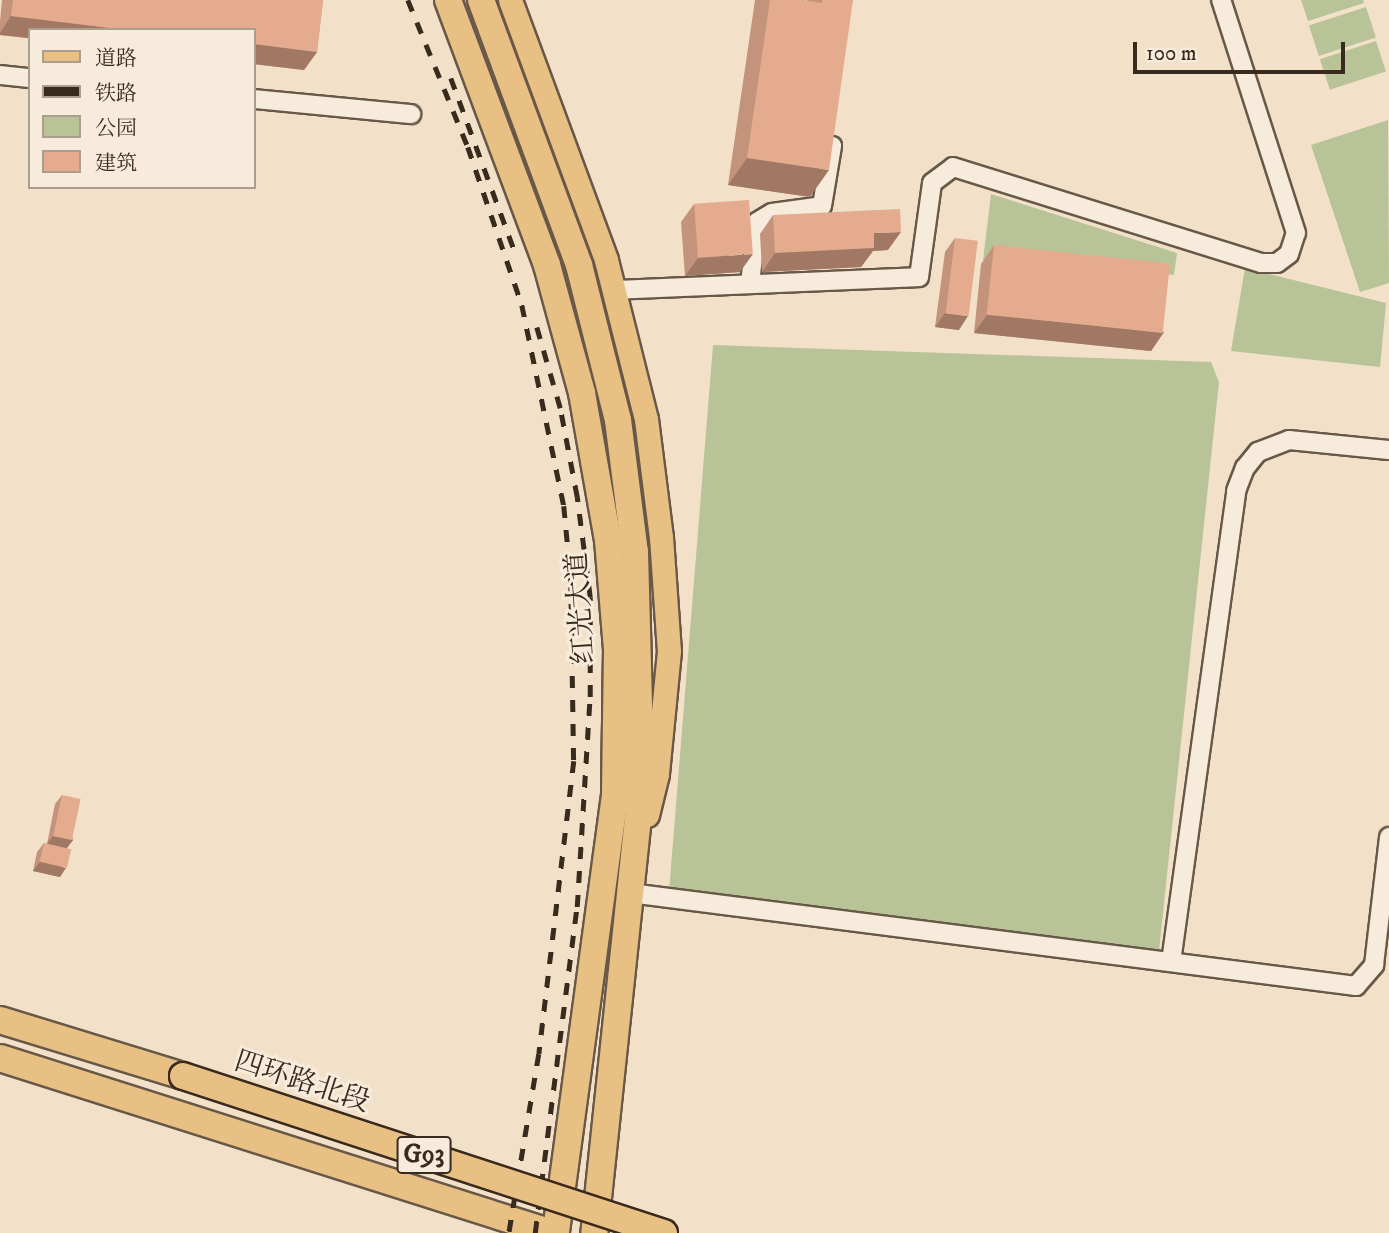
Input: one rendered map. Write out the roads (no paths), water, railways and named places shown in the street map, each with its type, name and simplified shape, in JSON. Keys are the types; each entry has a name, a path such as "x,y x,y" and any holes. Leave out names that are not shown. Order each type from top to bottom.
{"highway":[{"name":"红光大道","path":"448,0 547,265 582,393 608,540 617,649 615,795 554,1233"},
{"name":"红光大道","path":"481,0 579,265 618,420 635,552 640,662 641,789 594,1233"},
{"name":"四环路北段","path":"0,1020 183,1076 664,1233"},
{"name":"G93","path":"0,1058 554,1233"}],"main road":[{"path":"510,0 614,290 648,432 669,651 657,774 631,884"}],"street":[{"path":"614,290 919,277 932,183 953,167 1261,263 1283,260 1296,233 1221,0"},
{"path":"0,75 28,78"},
{"path":"256,99 411,114"},
{"path":"750,284 755,227 760,217 824,204 836,121"},
{"path":"1171,962 1236,491 1245,468 1258,452 1289,440 1389,450"},
{"path":"631,884 1356,986 1374,965 1389,836"}],"railway":[{"path":"408,0 468,147 522,305 564,506 571,580 574,761 539,1054 509,1233"},
{"path":"451,78 516,255"},
{"path":"535,322 560,408 577,497 590,597 590,697 577,907 535,1233"}]}
